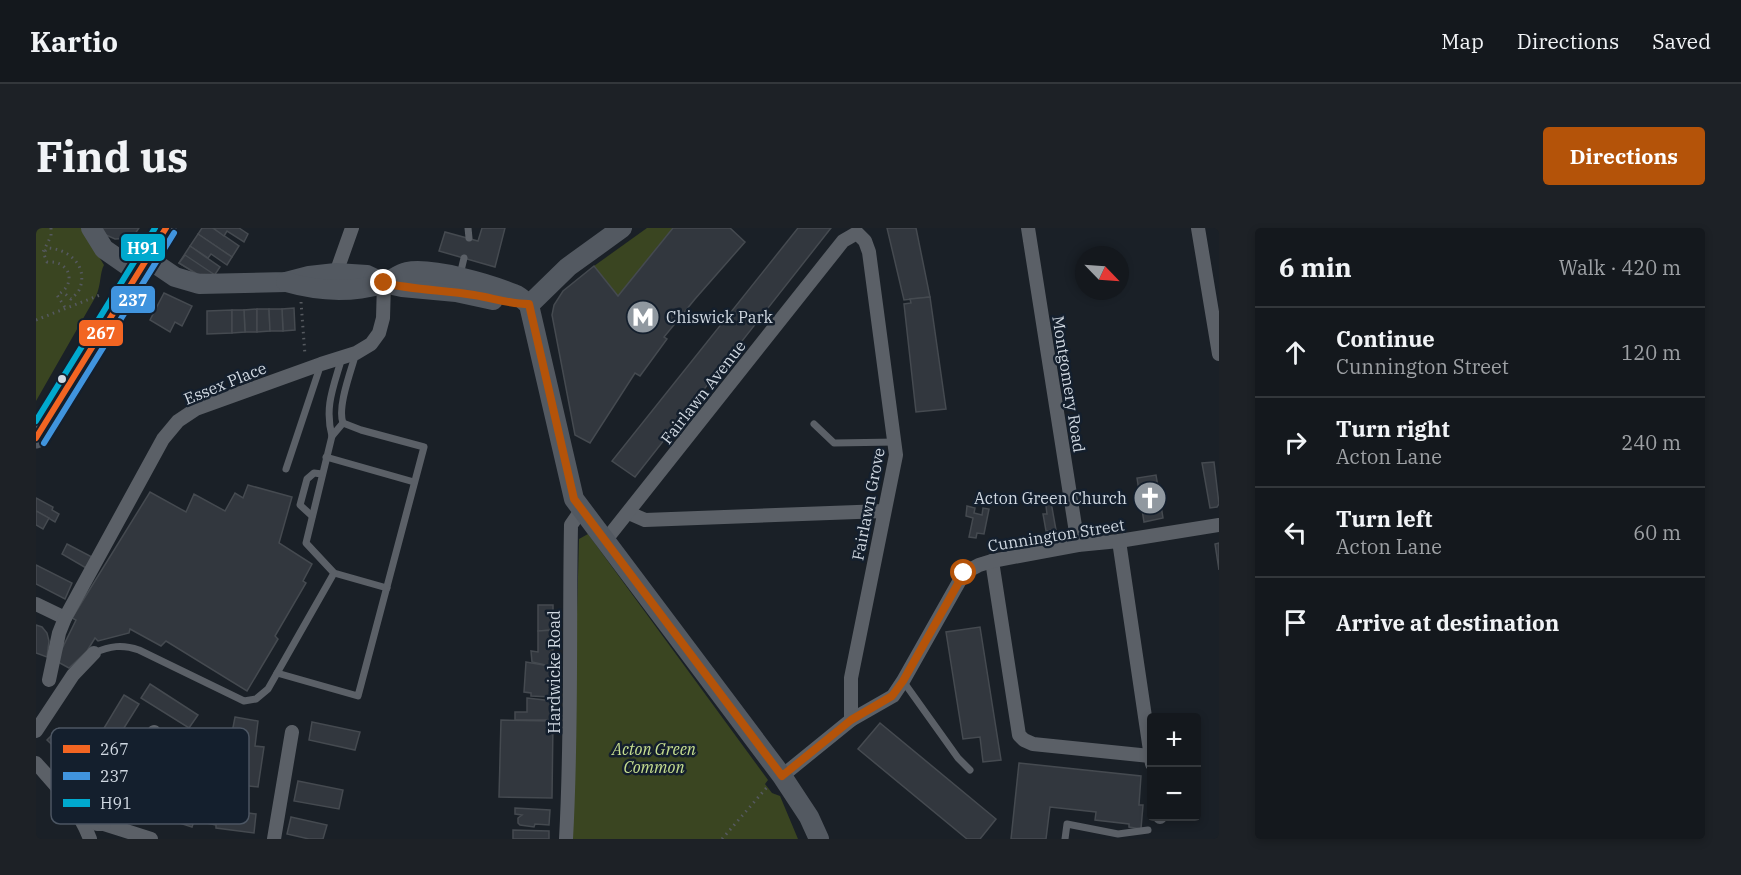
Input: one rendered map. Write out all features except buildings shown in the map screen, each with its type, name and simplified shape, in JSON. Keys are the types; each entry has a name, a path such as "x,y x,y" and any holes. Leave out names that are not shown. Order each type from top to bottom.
{"main road":[{"path":"91,228 104,249 142,265 199,284 286,282 309,276 336,273 367,275 384,283 402,287 478,289"},
{"path":"36,438 166,228"},
{"path":"520,301 622,228"},
{"path":"286,282 322,290 365,287 384,283 404,272 422,270 459,278 478,289 520,301"},
{"path":"520,301 574,499 777,778 809,817 819,839"}],"street":[{"path":"336,273 352,228"},
{"name":"Montgomery Road","path":"1028,228 1078,545"},
{"path":"1198,228 1219,354"},
{"name":"Fairlawn Grove","path":"850,236 857,233 865,241 869,252 896,442 896,455 851,678 851,720"},
{"name":"Fairlawn Avenue","path":"605,542 843,241 850,236"},
{"name":"Essex Place","path":"50,680 58,633 65,618 163,439 178,421 196,409 356,353 371,344 379,333 383,318 384,283"},
{"name":"Hardwicke Road","path":"566,839 570,779 572,666 571,525 582,509"},
{"path":"629,513 645,520 884,511"},
{"name":"Cunnington Street","path":"777,778 851,720 892,696 903,681 964,573 992,561 1078,545 1119,542 1219,525"},
{"path":"1119,542 1147,733"},
{"path":"992,561 1019,735 1033,744 1147,759"},
{"path":"36,604 65,618"},
{"path":"36,731 73,675 94,653"},
{"path":"274,839 292,732"},
{"path":"36,763 51,780"},
{"path":"89,834 104,824 151,839"}],"lane":[{"path":"468,228 469,238"},
{"path":"459,278 464,258"},
{"path":"277,673 358,696 424,447 361,430 344,423 340,416 356,353"},
{"path":"342,357 328,409 332,436 306,543 334,573 387,588"},
{"path":"286,469 321,364"},
{"path":"332,436 344,423"},
{"path":"814,424 834,443 896,442"},
{"path":"326,457 414,482"},
{"path":"312,516 300,505 307,479 314,473 322,474"},
{"path":"94,653 113,646 131,648 244,701 256,699 263,694 277,673 334,573"},
{"path":"903,681 958,758 970,770"},
{"path":"1065,839 1067,824 1118,834 1148,830"}],"path":[{"path":"51,228 51,236 43,252 47,262 56,261 68,272 69,281 63,292 57,295 66,309"},
{"path":"43,252 48,248 60,249 74,259 80,267 82,276 80,289 71,299 63,292"},
{"path":"36,320 100,295"},
{"path":"301,300 306,369"},
{"path":"722,839 777,778"}],"green space":[{"path":"36,228 81,228 104,265 96,296 36,401"},
{"path":"647,228 673,228 618,296 594,266"},
{"name":"Acton Green Common","path":"588,534 768,780 765,784 772,793 780,796 798,839 571,839 579,539"}],"transit line":[{"name":"H91","path":"36,421 155,228"},
{"name":"267","path":"36,438 166,228"},
{"name":"237","path":"44,443 174,233"}],"place":[{"name":"Chiswick Park","path":"643,317"},
{"name":"Acton Green Church","path":"1150,498"}],"route":[{"path":"384,283 476,295 513,304 529,304 574,499 782,776 851,720 892,696 903,681 964,573"}]}
